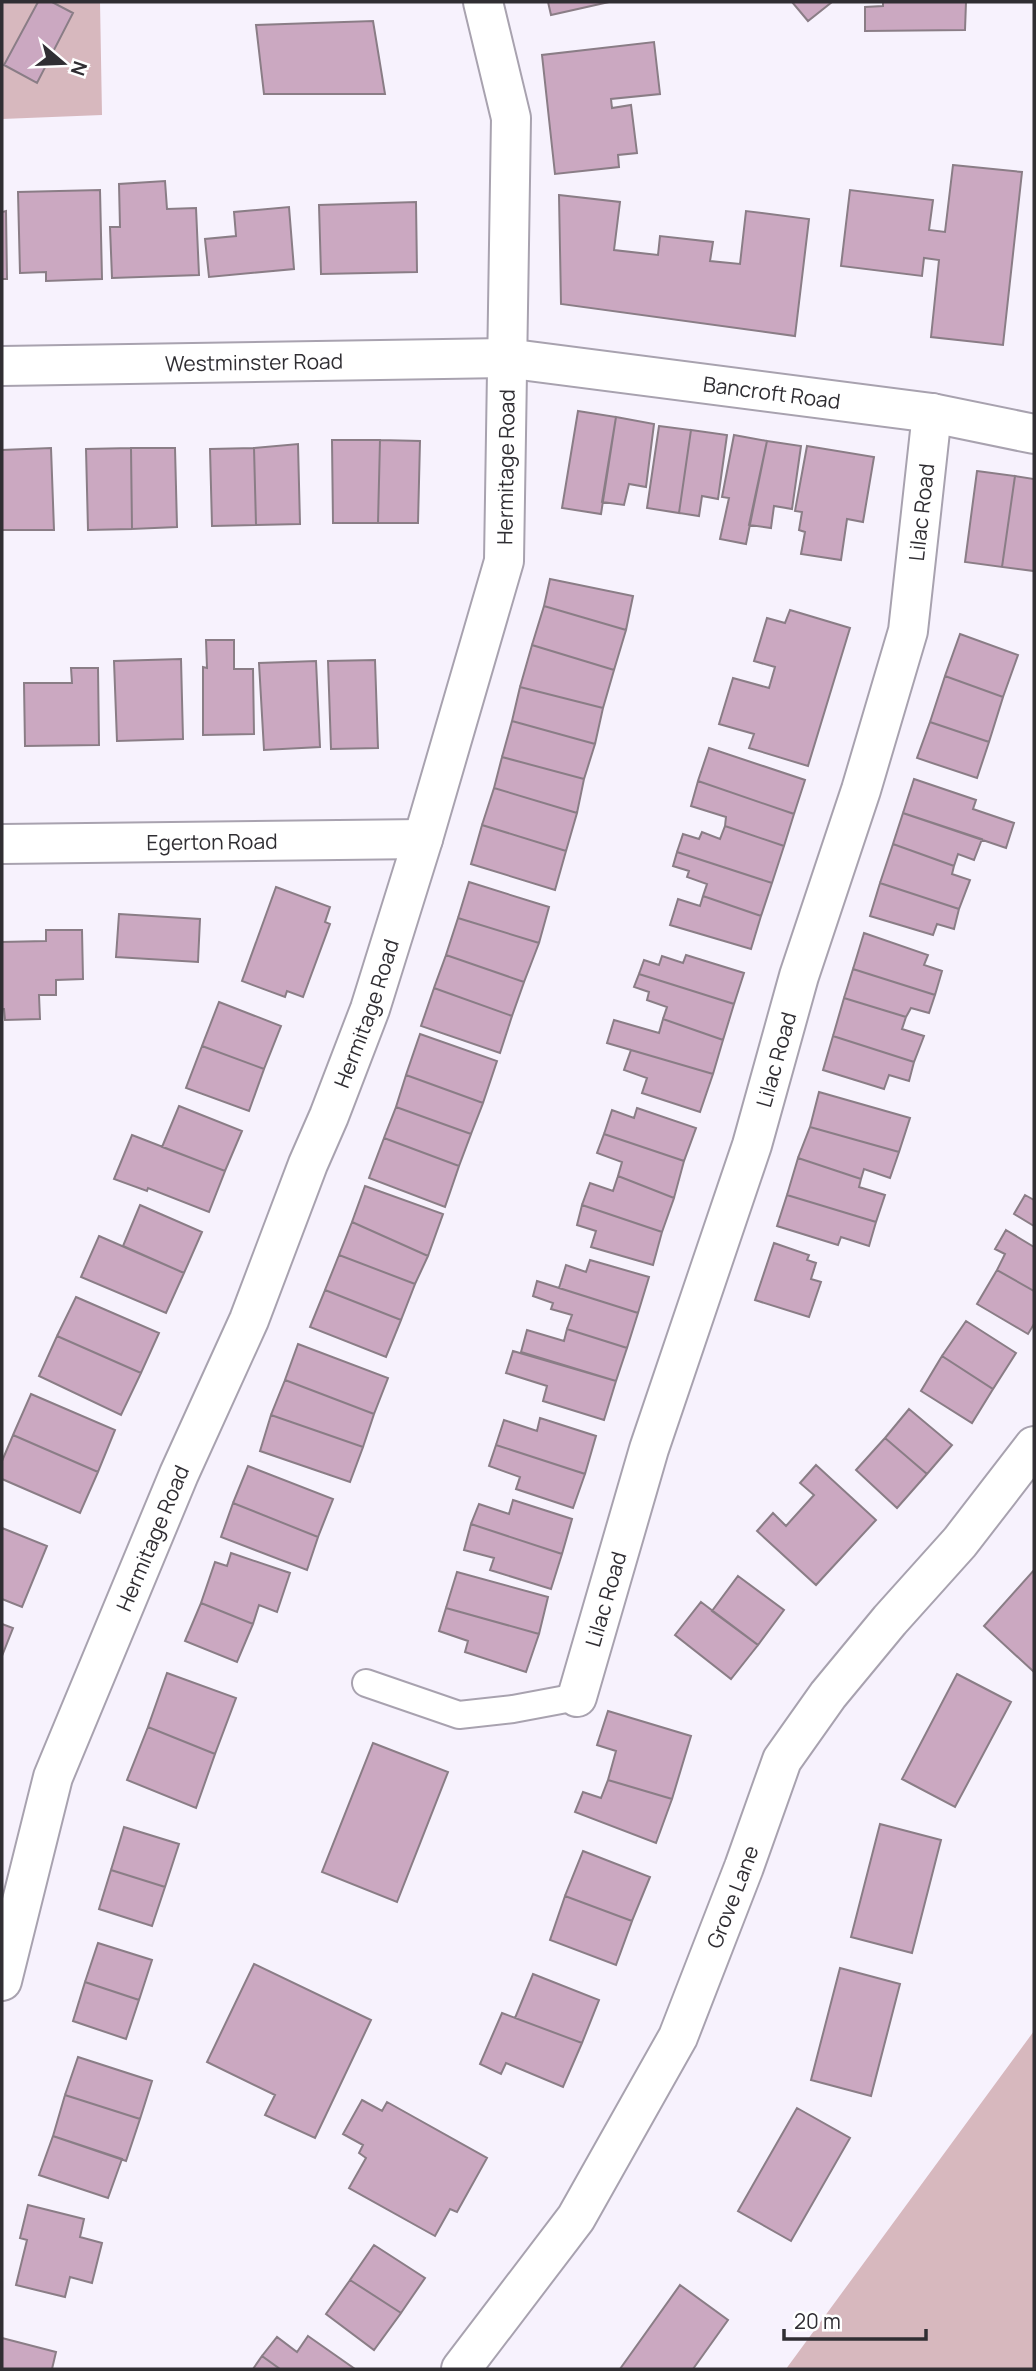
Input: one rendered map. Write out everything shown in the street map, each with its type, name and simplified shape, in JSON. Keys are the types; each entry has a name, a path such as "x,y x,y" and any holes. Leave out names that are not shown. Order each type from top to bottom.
{"street":[{"name":"Hermitage Road","path":"2,1981 53,1777 179,1474 249,1320 370,1009 504,561 511,118 483,2"},
{"name":"Westminster Road","path":"2,366 506,358"},
{"name":"Bancroft Road","path":"506,358 932,413 1034,434"},
{"name":"Lilac Road","path":"577,1697 649,1449 752,1145 799,976 861,790 908,631 932,413"},
{"name":"Egerton Road","path":"2,845 423,839"},
{"name":"Grove Lane","path":"461,2369 576,2218 678,2037 782,1760 828,1695 960,1542 1034,1446"}],"lane":[{"path":"366,1683 459,1715 513,1709 577,1697"}],"shaded area":[{"path":"2,2 100,2 102,115 2,119"},
{"path":"1034,2031 1034,2369 786,2369"}],"building":[{"path":"38,2 52,2 73,13 37,83 4,65"},
{"path":"548,2 609,2 551,15"},
{"path":"792,2 832,2 808,21"},
{"path":"883,2 966,2 965,30 865,31 865,7 883,6"},
{"path":"373,21 385,94 264,94 256,25"},
{"path":"654,42 660,94 611,99 612,108 631,105 637,153 618,155 619,167 555,174 542,55"},
{"path":"953,165 1022,172 1003,345 931,337 939,260 924,258 922,276 841,266 850,190 933,200 929,230 945,232"},
{"path":"165,181 167,209 196,208 199,275 112,278 110,227 120,227 119,184"},
{"path":"100,190 102,279 46,281 46,272 20,273 18,192"},
{"path":"559,195 620,202 614,250 658,255 660,236 713,242 710,261 740,264 746,211 809,219 795,336 561,304"},
{"path":"416,202 417,272 321,274 319,205"},
{"path":"289,207 294,269 209,277 205,239 236,236 234,212"},
{"path":"6,211 7,279 2,279 2,212"},
{"path":"578,411 616,417 601,514 562,508"},
{"path":"616,417 654,424 646,487 629,484 624,505 602,502"},
{"path":"659,426 691,430 679,513 647,508"},
{"path":"691,430 727,435 718,499 702,496 699,516 679,513"},
{"path":"734,435 767,441 746,544 720,539 729,498 722,497"},
{"path":"332,440 380,440 378,523 333,523"},
{"path":"380,440 420,441 418,523 378,523"},
{"path":"767,441 801,446 792,509 774,506 771,528 749,525"},
{"path":"298,444 300,524 256,525 254,448"},
{"path":"807,446 874,457 863,522 847,519 841,560 801,554 805,532 799,530 802,512 795,511"},
{"path":"51,448 54,530 2,530 2,450"},
{"path":"131,448 132,529 88,530 86,449"},
{"path":"131,448 175,448 177,527 132,529"},
{"path":"254,448 256,525 212,526 210,449"},
{"path":"977,471 1015,476 1002,567 965,562"},
{"path":"1015,476 1034,479 1034,571 1002,567"},
{"path":"550,579 633,596 626,630 544,606"},
{"path":"544,606 626,630 614,670 532,645"},
{"path":"790,610 850,628 808,766 749,748 754,734 719,724 733,678 769,688 775,667 754,661 767,618 785,623"},
{"path":"960,634 1018,655 1003,697 945,676"},
{"path":"206,640 234,640 234,669 253,669 254,734 203,735 203,667 207,668"},
{"path":"532,645 614,670 603,708 520,687"},
{"path":"181,659 183,739 117,741 114,661"},
{"path":"375,660 378,748 331,749 328,661"},
{"path":"316,661 320,747 264,750 259,663"},
{"path":"71,668 98,668 99,745 25,746 24,683 72,683"},
{"path":"945,676 1003,697 989,742 930,722"},
{"path":"520,687 603,708 595,744 512,721"},
{"path":"512,721 595,744 584,779 502,757"},
{"path":"930,722 989,742 977,778 917,758"},
{"path":"709,748 805,780 794,814 698,781"},
{"path":"502,757 584,779 577,813 494,788"},
{"path":"914,779 976,800 973,809 1014,823 1006,848 903,813"},
{"path":"698,781 794,814 784,846 725,826 726,817 691,806"},
{"path":"494,788 577,813 566,851 482,825"},
{"path":"903,813 982,839 974,860 958,854 954,866 893,844"},
{"path":"482,825 566,851 555,890 471,864"},
{"path":"725,826 784,846 772,883 677,852 683,834 699,839 702,832 720,839"},
{"path":"893,844 954,866 952,874 970,880 959,909 880,883"},
{"path":"677,852 772,883 761,916 703,896 707,884 687,877 689,871 673,866"},
{"path":"469,882 549,907 539,943 458,918"},
{"path":"880,883 959,909 954,929 937,924 933,935 870,916"},
{"path":"276,887 330,907 325,922 330,924 303,997 287,991 285,997 242,981"},
{"path":"703,896 761,916 751,949 670,925 678,899 700,906"},
{"path":"119,914 200,919 198,962 116,957"},
{"path":"458,918 539,943 524,982 446,955"},
{"path":"46,930 82,930 83,979 56,980 56,995 39,995 40,1019 5,1020 2,1009 2,942 46,941"},
{"path":"864,933 928,955 924,965 942,971 935,995 853,969"},
{"path":"446,955 524,982 512,1016 434,988"},
{"path":"686,955 744,973 734,1004 639,974 644,960 659,965 662,956 683,963"},
{"path":"853,969 935,995 929,1013 911,1008 906,1017 844,998"},
{"path":"639,974 734,1004 723,1040 663,1019 667,1007 647,1000 649,992 634,987"},
{"path":"434,988 512,1016 500,1053 421,1026"},
{"path":"844,998 906,1017 902,1029 924,1036 914,1062 833,1036"},
{"path":"219,1002 281,1026 264,1069 202,1046"},
{"path":"663,1019 723,1040 713,1074 607,1043 614,1020 659,1033"},
{"path":"420,1034 497,1061 483,1103 406,1075"},
{"path":"833,1036 914,1062 909,1081 889,1075 884,1089 823,1070"},
{"path":"202,1046 264,1069 249,1111 186,1088"},
{"path":"631,1050 713,1074 700,1112 642,1093 647,1078 624,1070"},
{"path":"406,1075 483,1103 471,1134 396,1107"},
{"path":"819,1092 910,1118 899,1152 810,1127"},
{"path":"179,1106 242,1131 225,1171 162,1147"},
{"path":"396,1107 471,1134 459,1166 384,1138"},
{"path":"637,1108 696,1128 684,1161 604,1134 612,1110 634,1118"},
{"path":"810,1127 899,1152 890,1178 864,1169 861,1179 798,1158"},
{"path":"604,1134 684,1161 674,1198 618,1176 622,1162 597,1153"},
{"path":"132,1135 225,1171 209,1212 148,1188 147,1191 114,1179"},
{"path":"384,1138 459,1166 445,1207 369,1178"},
{"path":"798,1158 861,1179 859,1187 885,1195 876,1222 787,1195"},
{"path":"618,1176 674,1198 662,1232 582,1205 590,1183 613,1191"},
{"path":"365,1186 443,1214 428,1256 352,1222"},
{"path":"787,1195 876,1222 869,1246 841,1237 838,1245 777,1226"},
{"path":"1025,1195 1034,1200 1034,1226 1014,1214"},
{"path":"140,1205 202,1232 184,1273 123,1246"},
{"path":"582,1205 662,1232 653,1265 591,1247 596,1231 577,1225"},
{"path":"352,1222 428,1256 415,1284 339,1255"},
{"path":"1006,1230 1034,1247 1034,1291 997,1270 1005,1254 995,1249"},
{"path":"99,1236 184,1273 166,1313 81,1277"},
{"path":"774,1243 809,1255 807,1260 816,1263 811,1279 821,1282 809,1317 755,1300"},
{"path":"339,1255 415,1284 401,1320 325,1290"},
{"path":"590,1260 649,1277 638,1313 559,1288 566,1265 586,1272"},
{"path":"997,1270 1034,1291 1034,1324 1028,1334 977,1304"},
{"path":"537,1281 638,1313 627,1348 567,1329 572,1315 551,1309 553,1303 533,1296"},
{"path":"325,1290 401,1320 386,1357 310,1327"},
{"path":"76,1297 159,1333 141,1373 57,1336"},
{"path":"966,1321 1016,1353 993,1389 942,1356"},
{"path":"567,1329 627,1348 616,1381 521,1352 527,1330 564,1341"},
{"path":"57,1336 141,1373 121,1415 39,1376"},
{"path":"298,1344 388,1378 374,1414 285,1380"},
{"path":"513,1351 616,1381 604,1420 543,1401 547,1386 506,1373"},
{"path":"942,1356 993,1389 972,1423 921,1391"},
{"path":"285,1380 374,1414 363,1447 271,1415"},
{"path":"31,1394 115,1430 98,1472 13,1435"},
{"path":"909,1409 952,1445 927,1474 885,1438"},
{"path":"271,1415 363,1447 350,1482 260,1451"},
{"path":"540,1418 596,1436 585,1474 496,1445 504,1420 537,1431"},
{"path":"13,1435 98,1472 80,1513 2,1479 2,1461"},
{"path":"885,1438 927,1474 897,1508 856,1470"},
{"path":"496,1445 585,1474 573,1508 516,1489 520,1477 489,1466"},
{"path":"816,1465 876,1520 816,1585 757,1531 773,1513 786,1526 814,1495 800,1483"},
{"path":"248,1466 333,1499 318,1537 233,1503"},
{"path":"513,1500 572,1519 562,1554 471,1524 479,1504 509,1514"},
{"path":"233,1503 318,1537 307,1570 221,1537"},
{"path":"471,1524 562,1554 551,1589 490,1570 494,1558 464,1550"},
{"path":"2,1528 47,1546 22,1607 2,1599"},
{"path":"231,1553 290,1573 277,1612 259,1605 253,1624 201,1603 215,1562 227,1566"},
{"path":"1034,1570 1034,1672 984,1626"},
{"path":"457,1572 548,1597 539,1634 446,1608"},
{"path":"738,1576 784,1610 758,1645 712,1611"},
{"path":"701,1602 758,1645 731,1679 675,1635"},
{"path":"201,1603 253,1624 237,1662 185,1641"},
{"path":"446,1608 539,1634 526,1672 465,1652 468,1641 439,1631"},
{"path":"2,1624 13,1628 2,1656"},
{"path":"167,1673 236,1698 215,1754 148,1727"},
{"path":"957,1674 1011,1702 955,1807 902,1779"},
{"path":"608,1711 691,1736 672,1799 608,1780 616,1751 597,1745"},
{"path":"148,1727 215,1754 196,1808 127,1780"},
{"path":"373,1743 448,1772 397,1902 322,1872"},
{"path":"608,1780 672,1799 656,1843 575,1812 583,1792 601,1798"},
{"path":"880,1824 941,1840 912,1953 851,1937"},
{"path":"124,1827 179,1844 165,1887 111,1870"},
{"path":"583,1851 650,1877 632,1921 565,1896"},
{"path":"111,1870 165,1887 152,1926 99,1909"},
{"path":"565,1896 632,1921 616,1965 550,1940"},
{"path":"98,1943 152,1960 139,2000 85,1982"},
{"path":"254,1964 371,2020 315,2138 265,2115 275,2095 207,2062"},
{"path":"840,1968 900,1984 871,2096 811,2080"},
{"path":"533,1974 599,2000 582,2043 515,2018"},
{"path":"85,1982 139,2000 126,2039 73,2021"},
{"path":"502,2013 582,2043 563,2087 506,2063 501,2074 480,2064"},
{"path":"78,2057 152,2081 140,2119 65,2095"},
{"path":"65,2095 140,2119 126,2161 53,2136"},
{"path":"362,2100 382,2111 387,2102 487,2158 457,2212 450,2209 435,2236 349,2188 366,2158 359,2153 363,2145 343,2134"},
{"path":"797,2108 850,2138 791,2241 738,2211"},
{"path":"53,2136 122,2159 108,2198 39,2175"},
{"path":"28,2205 84,2219 80,2237 102,2243 92,2283 70,2277 65,2297 16,2285 27,2240 20,2238"},
{"path":"374,2245 425,2278 401,2313 350,2280"},
{"path":"350,2280 401,2313 374,2350 326,2314"},
{"path":"680,2285 728,2320 693,2369 620,2369"},
{"path":"308,2336 355,2369 280,2369 262,2356 277,2337 297,2352"},
{"path":"2,2338 56,2352 52,2369 2,2369"},
{"path":"262,2356 280,2369 253,2369"}]}
